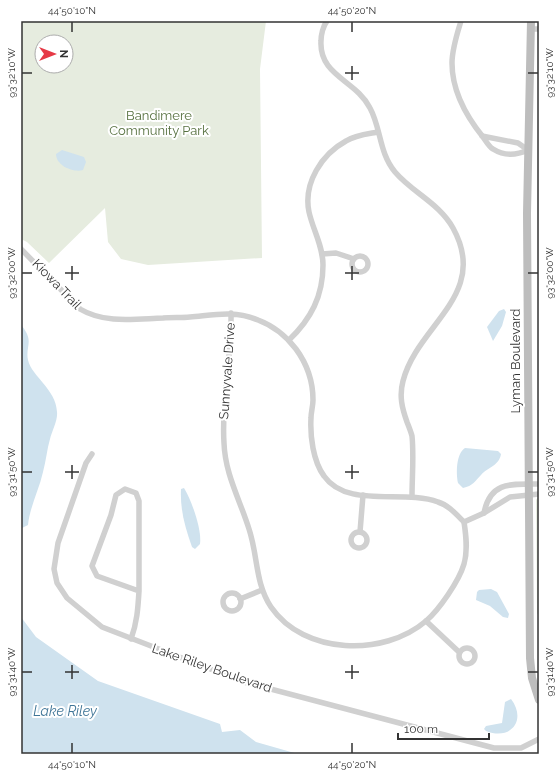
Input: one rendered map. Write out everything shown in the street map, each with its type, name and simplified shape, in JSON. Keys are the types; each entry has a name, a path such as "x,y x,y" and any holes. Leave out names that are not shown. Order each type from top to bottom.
{"street":[{"path":"327,21 321,37 320,49 329,70 358,90 375,117 385,157 404,183 442,211 453,228 460,244 463,260 463,276 457,294 421,345 411,362 400,391 401,402 412,435 412,497"},
{"path":"461,21 455,41 452,62 456,94 467,115 482,136 492,148 498,151 518,155 528,150 518,143 482,136"},
{"name":"Lyman Boulevard","path":"534,27 528,150 528,484 530,658 532,678 539,700"},
{"path":"289,340 308,319 316,306 323,278 322,254 308,210 308,194 311,180 320,163 329,152 346,140 378,132"},
{"name":"Kiowa Trail","path":"21,249 80,309 91,316 128,320 189,318 231,313"},
{"path":"322,254 336,253 354,259"},
{"path":"231,313 259,320 275,328 289,340 307,368 313,400 311,419 314,454 324,476 338,490 363,496 412,497 438,502 450,508 464,522 484,513 510,497 539,494"},
{"name":"Sunnyvale Drive","path":"231,313 231,338 224,390 224,444 231,483 250,530 262,590 272,608 291,627 308,638 337,646 357,646 382,642 399,637 426,621 453,586 464,564 466,550 464,522"},
{"name":"Lake Riley Boulevard","path":"92,454 86,463 60,537 54,569 57,583 67,598 102,627 244,682 494,748 521,748 539,739"},
{"path":"484,513 486,501 496,490 506,485 539,484"},
{"path":"130,639 137,619 139,591 139,501 136,493 125,489 116,495 111,515 92,566 97,576 139,591"},
{"path":"360,532 363,496"},
{"path":"240,599 262,590"},
{"path":"426,621 459,652"}],"green space":[{"name":"Bandimere Community Park","path":"21,21 266,21 260,69 262,258 148,265 121,259 108,242 105,208 49,263 27,242 21,239"},
{"path":"539,496 539,617 537,613 536,500"}],"water":[{"path":"62,150 84,157 86,162 83,170 79,171 66,168 62,165 56,154"},
{"path":"504,309 506,312 502,326 493,341 487,327 499,311"},
{"path":"21,325 29,339 27,355 30,366 53,397 57,412 56,422 49,443 44,468 28,525 22,528"},
{"path":"465,448 498,451 501,454 496,464 484,472 472,485 463,488 458,483 457,469 458,459"},
{"path":"184,488 198,524 200,544 195,549 192,547 189,540 182,511 181,489"},
{"path":"491,589 497,592 509,614 508,618 503,617 490,606 476,600 477,592 479,590"},
{"name":"Lake Riley","path":"21,617 36,637 98,681 220,724 222,732 240,730 256,742 298,754 21,754"},
{"path":"511,699 516,707 517,714 517,721 514,727 503,733 486,731 484,729 486,726 502,723 505,702"}]}
